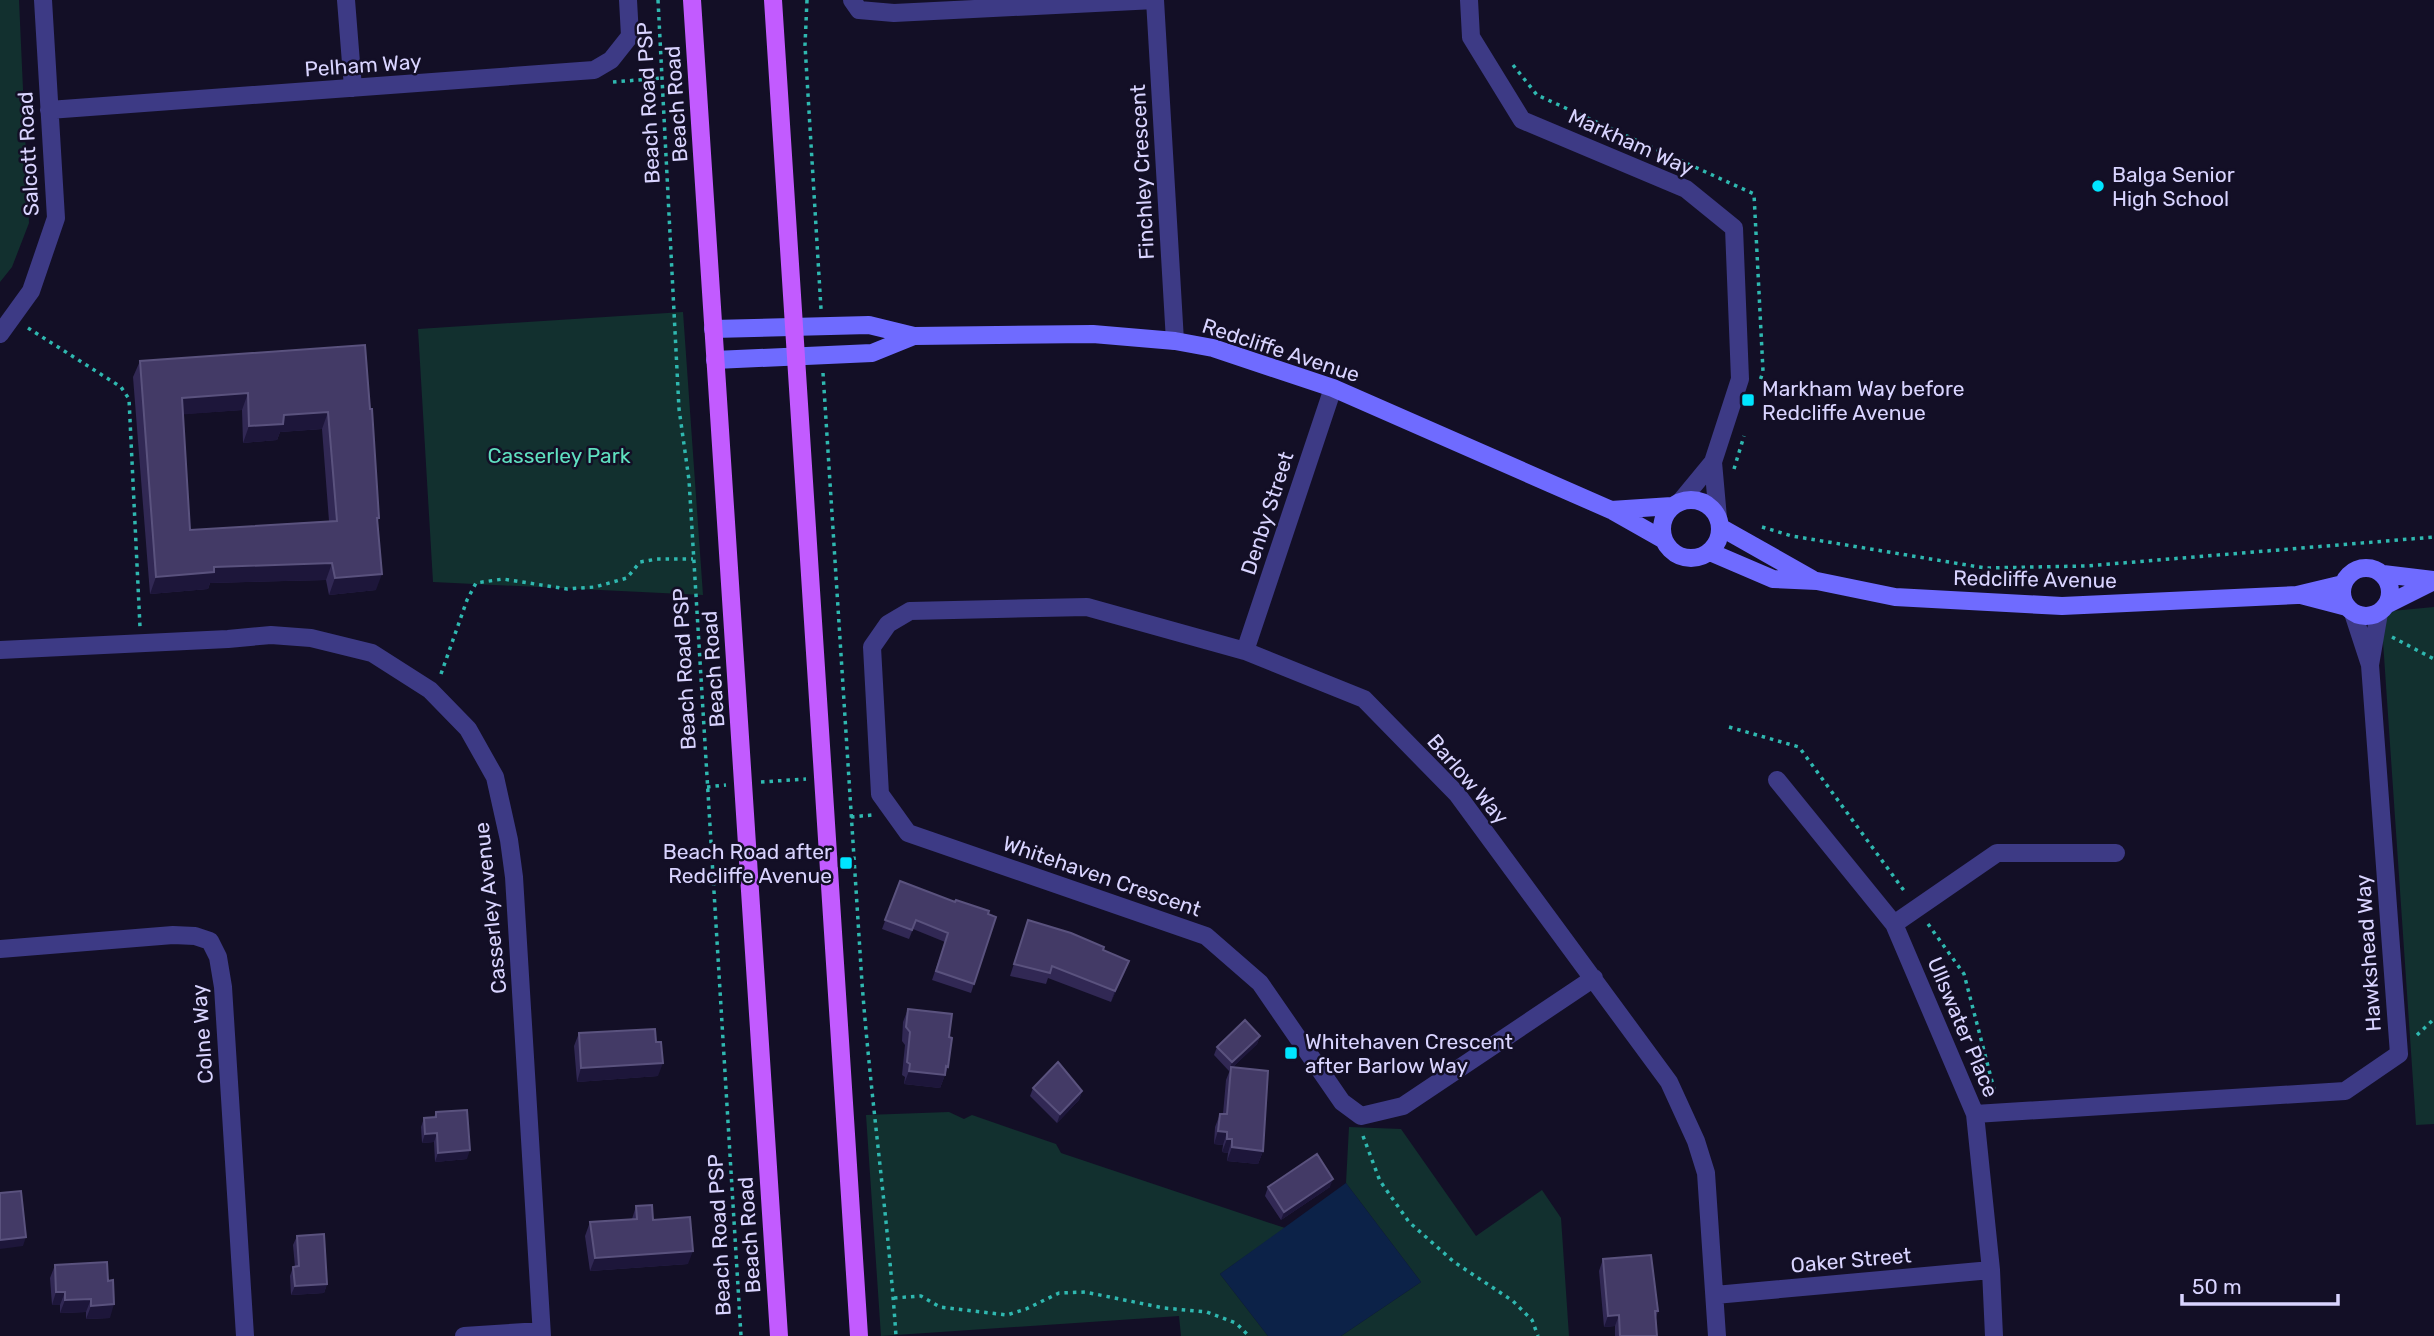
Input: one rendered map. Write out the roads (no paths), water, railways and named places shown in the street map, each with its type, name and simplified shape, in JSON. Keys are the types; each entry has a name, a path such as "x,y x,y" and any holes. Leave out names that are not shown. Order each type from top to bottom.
{"main road":[{"name":"Beach Road","path":"692,0 779,1336"},
{"path":"773,0 859,1336"}],"street":[{"name":"Salcott Road","path":"0,334 31,291 56,218 43,0"},
{"path":"346,0 353,88"},
{"name":"Pelham Way","path":"49,110 594,70 611,60 630,36 628,0"},
{"path":"852,0 859,10 894,13 1155,0"},
{"name":"Finchley Crescent","path":"1155,0 1175,341"},
{"name":"Markham Way","path":"1469,0 1471,37 1522,120 1686,189 1734,229 1740,379 1713,462 1676,504"},
{"name":"Redcliffe Avenue","path":"713,329 869,325 914,336 1093,334 1175,341 1213,348 1332,388 1611,510 1664,540"},
{"name":"Redcliffe Avenue","path":"715,360 872,353 914,336"},
{"name":"Denby Street","path":"1245,651 1332,388"},
{"name":"Markham Way","path":"1713,462 1719,523"},
{"path":"1698,500 1714,510 1719,523 1716,545 1710,552 1693,559 1684,558 1668,548 1662,522 1676,504 1698,500"},
{"name":"Redcliffe Avenue","path":"1611,510 1676,504"},
{"name":"Redcliffe Avenue","path":"1719,523 1816,581"},
{"name":"Redcliffe Avenue","path":"1710,552 1773,579 1816,581 1895,597 2062,606 2297,595 2343,584"},
{"path":"2384,608 2390,588 2383,574 2376,569 2361,568 2353,571 2343,584 2342,592 2350,610 2368,617 2434,580"},
{"path":"2383,574 2434,580"},
{"name":"Redcliffe Avenue","path":"2297,595 2350,610"},
{"name":"Barlow Way","path":"888,624 910,611 1087,607 1245,651 1364,699 1457,794 1669,1082 1696,1141 1706,1173 1717,1336"},
{"name":"Hawkshead Way","path":"1975,1114 2345,1091 2399,1054 2370,665 2384,608"},
{"name":"Hawkshead Way","path":"2350,610 2370,665"},
{"name":"Whitehaven Crescent","path":"888,624 872,647 880,794 908,833 1206,936 1260,984 1342,1102 1361,1116 1403,1106 1594,978"},
{"name":"Casserley Avenue","path":"0,650 271,635 311,638 372,653 430,690 468,729 495,778 509,840 516,904 541,1334"},
{"name":"Ullswater Place","path":"1777,780 1894,924 1975,1114 1992,1270 1994,1336"},
{"path":"1894,924 1997,853 2116,853"},
{"name":"Colne Way","path":"0,949 173,935 210,940 218,957 223,987 245,1336"},
{"name":"Oaker Street","path":"1715,1295 1992,1270"},
{"path":"464,1336 541,1334"}],"water":[{"path":"1346,1183 1421,1282 1341,1336 1268,1336 1220,1274"}],"place":[{"name":"Balga Senior High School","path":"2098,186"},
{"name":"Markham Way before Redcliffe Avenue","path":"1748,400"},
{"name":"Beach Road after Redcliffe Avenue","path":"846,863"},
{"name":"Whitehaven Crescent after Barlow Way","path":"1291,1053"}],"park label":[{"name":"Casserley Park","path":"559,455"}]}
